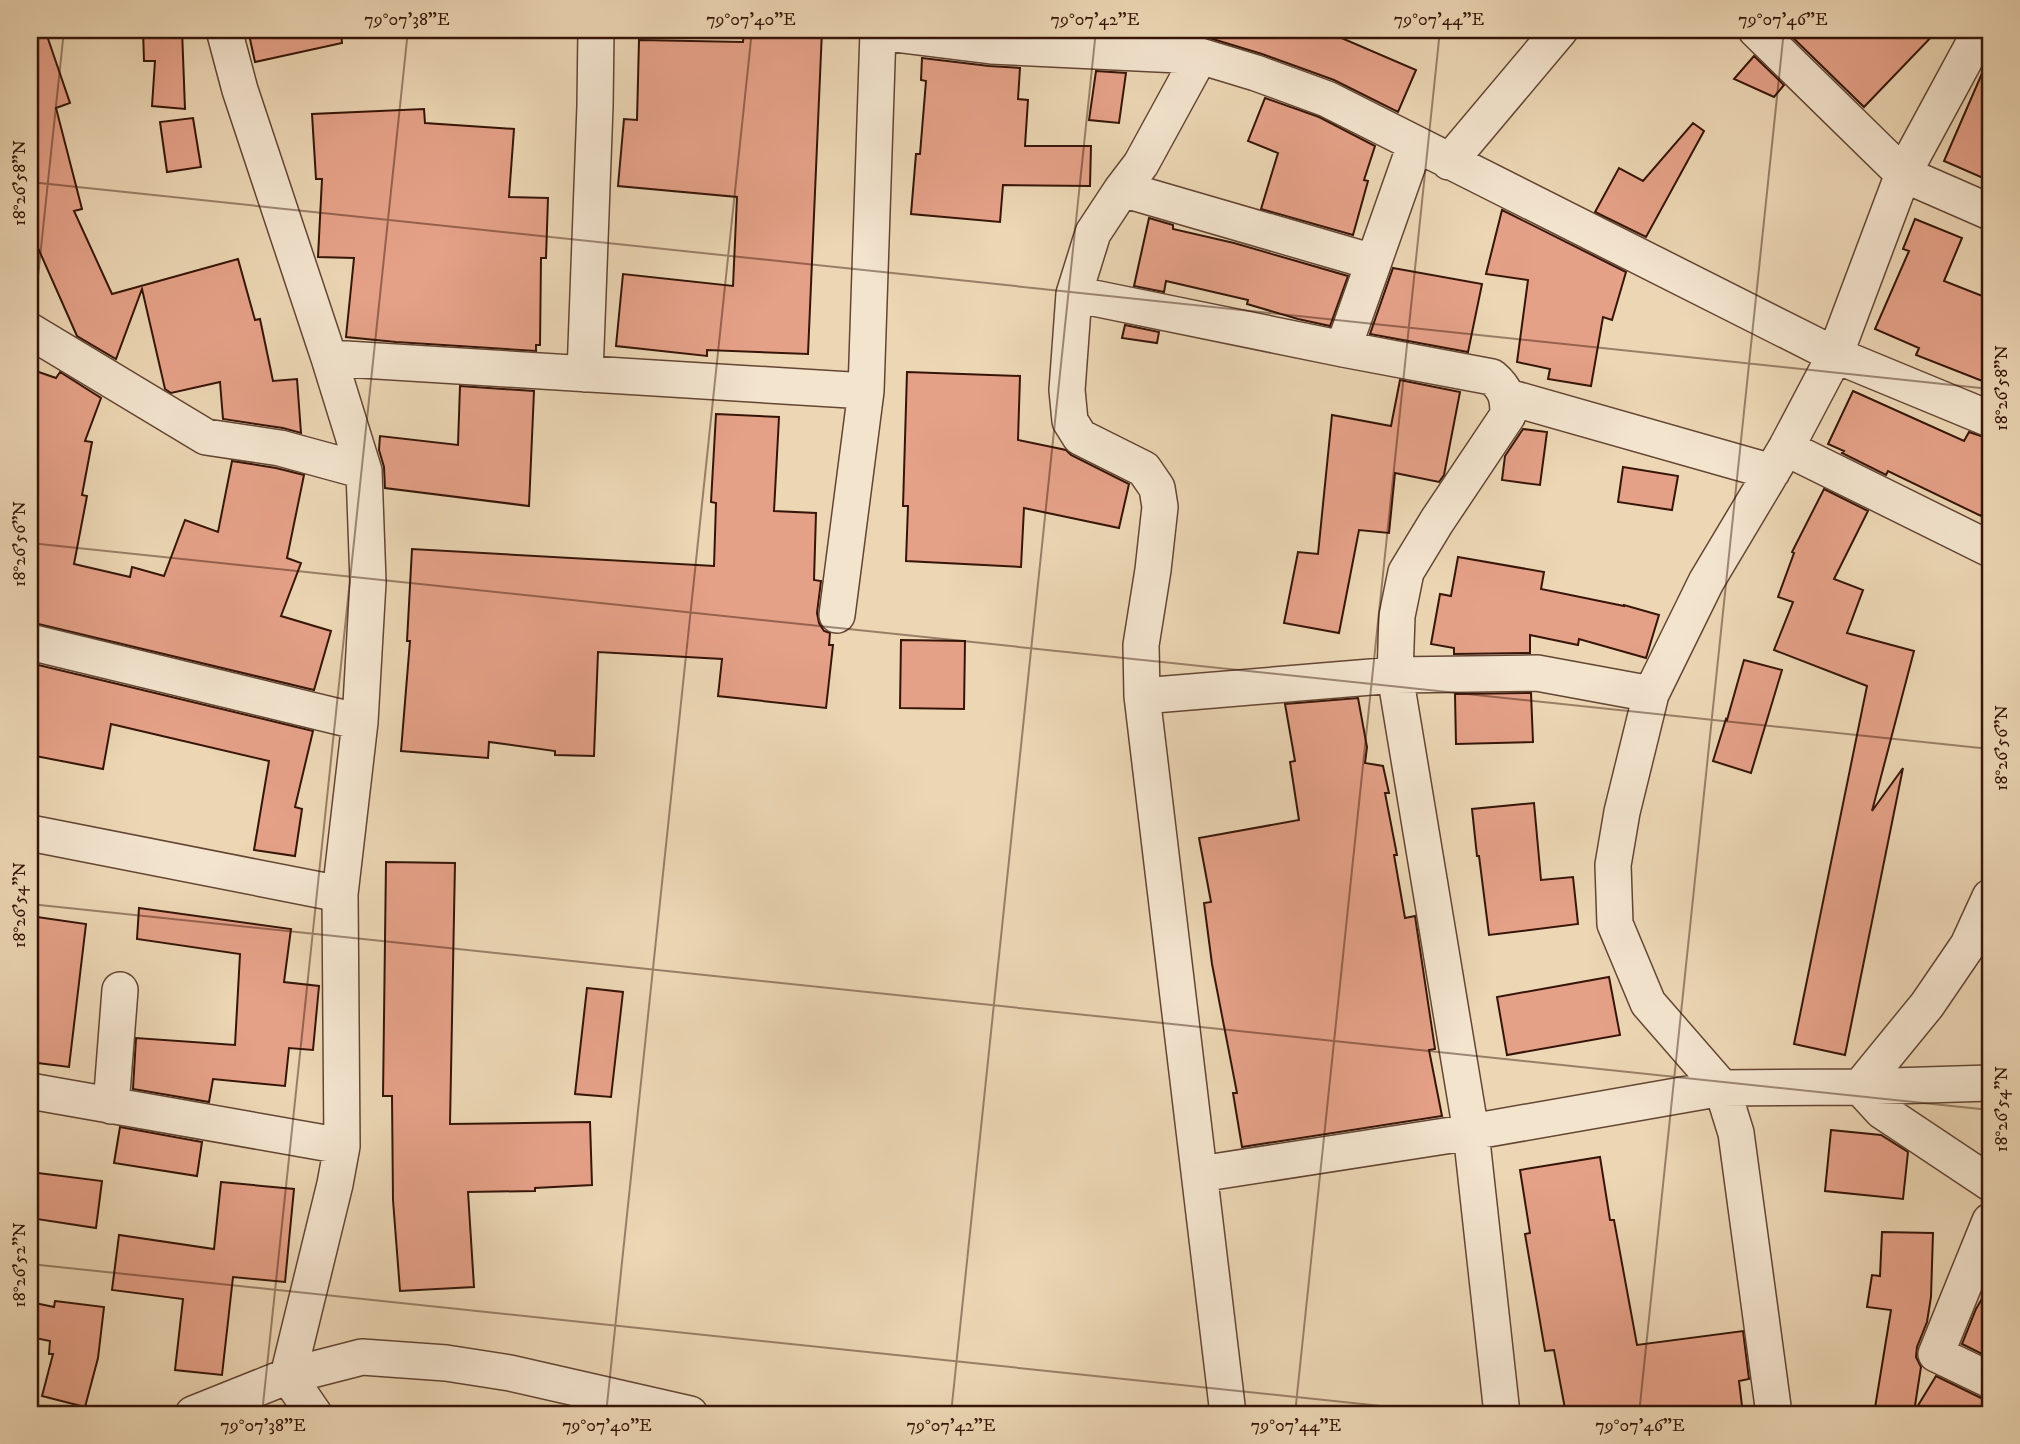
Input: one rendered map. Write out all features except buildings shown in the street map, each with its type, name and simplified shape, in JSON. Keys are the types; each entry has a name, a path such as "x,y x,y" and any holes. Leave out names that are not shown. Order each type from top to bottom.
{"street":[{"path":"225,30 240,90 364,471 368,582 360,722 340,894 342,1146 288,1376 314,1414"},
{"path":"585,374 596,30"},
{"path":"1449,162 1560,30"},
{"path":"1756,30 1903,174 1990,212"},
{"path":"1774,1414 1736,1133 1722,1088 1648,1003 1615,924 1613,864 1622,812 1651,694 1706,582 1779,460 1835,355 1903,174 1981,30"},
{"path":"837,615 866,391 878,31 991,46 1156,55 1191,43 1256,73 1327,99 1835,355 1990,419"},
{"path":"1191,43 1141,164 1093,233 1074,294 1067,390 1070,421 1080,437 1144,469 1157,488 1160,507 1141,645 1142,696 1228,1414"},
{"path":"1343,349 1415,145"},
{"path":"1122,189 1373,262"},
{"path":"1074,294 1492,377 1507,397 1508,415 1406,572 1396,616 1395,675 1471,1132 1503,1414"},
{"path":"30,331 206,438 280,448 364,471"},
{"path":"329,358 866,391"},
{"path":"1507,397 1779,460 1990,549"},
{"path":"30,642 360,722"},
{"path":"1142,696 1395,675 1537,673 1651,694"},
{"path":"30,833 340,894"},
{"path":"1860,1087 1927,1005 1968,945 1990,897"},
{"path":"111,1106 120,990"},
{"path":"1200,1174 1471,1132 1722,1088 1990,1083"},
{"path":"1860,1087 1882,1111 1990,1183"},
{"path":"30,1091 342,1146"},
{"path":"1990,1221 1936,1354 1990,1380"},
{"path":"193,1414 288,1376 362,1357 446,1363 510,1373 690,1414"}]}
